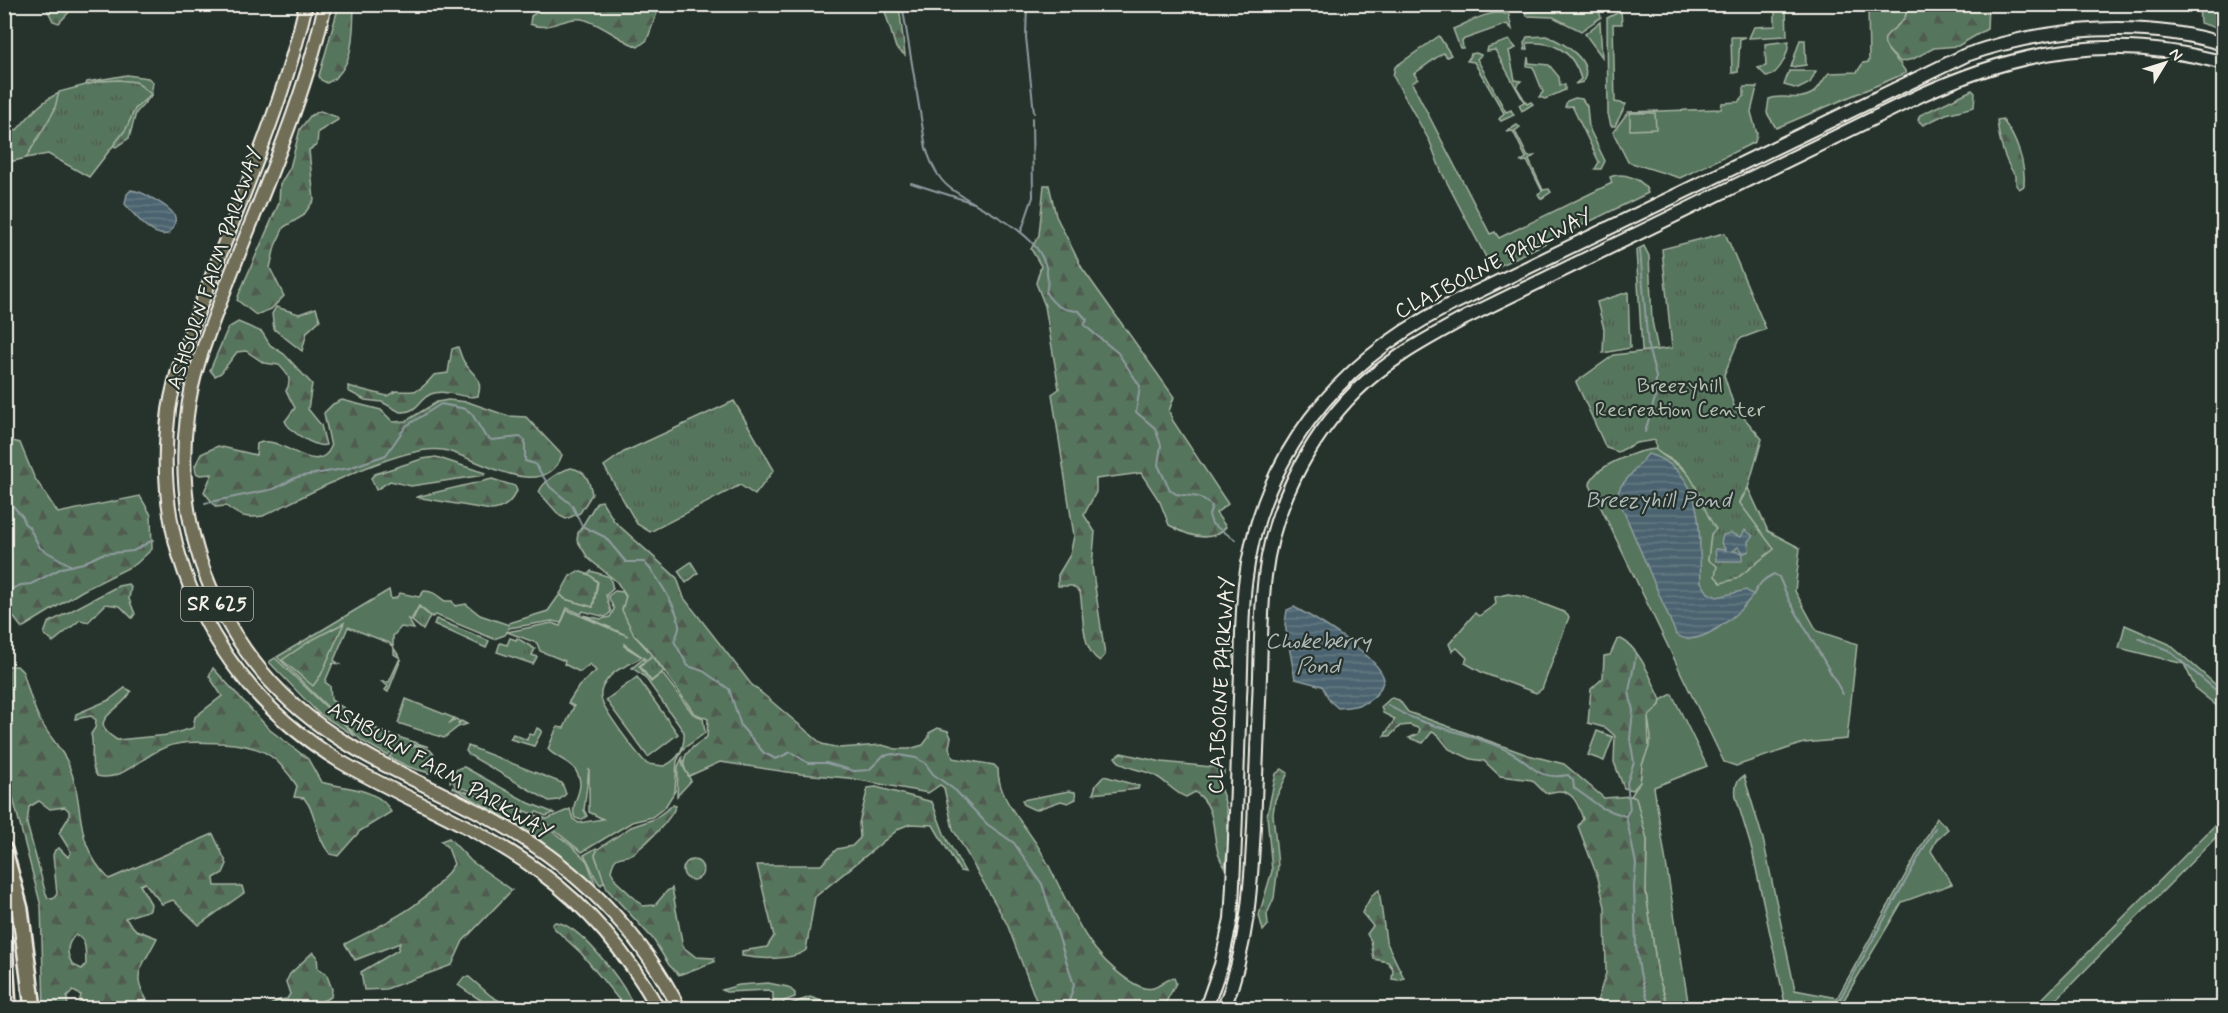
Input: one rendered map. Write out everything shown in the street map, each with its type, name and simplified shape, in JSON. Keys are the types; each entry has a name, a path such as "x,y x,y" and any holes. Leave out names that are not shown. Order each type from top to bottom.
{"highway":[{"path":"4,850 20,909 33,1008"},
{"path":"4,941 8,1008"}],"main road":[{"name":"ASHBURN FARM PARKWAY","path":"306,4 282,86 176,377 166,439 165,464 170,517 185,575 205,622 227,658 278,716 344,763 500,845 543,874 586,911 609,936 635,970 658,1008"},
{"name":"ASHBURN FARM PARKWAY","path":"325,4 300,93 193,382 185,435 185,488 193,541 202,568 215,599 237,639 261,672 291,703 336,737 505,827 565,868 599,898 629,932 659,974 679,1008"},
{"name":"CLAIBORNE PARKWAY","path":"1206,1008 1221,965 1231,919 1244,606 1252,543 1273,482 1292,444 1321,404 1352,370 1391,339 1438,311 1966,55 2010,41 2085,30 2162,32 2223,44"},
{"name":"CLAIBORNE PARKWAY","path":"1224,1008 1244,944 1251,888 1263,600 1269,548 1282,505 1299,471 1318,438 1356,391 1410,350 1465,318 1921,95 1974,72 2039,54 2102,47 2169,51 2223,63"}],"green space":[{"path":"45,5 73,5 73,8 59,23 53,21"},
{"path":"339,5 354,5 351,49 343,69 327,83 319,76"},
{"path":"539,5 660,5 647,40 638,47 586,20 572,19 544,26 530,24 531,16 539,11"},
{"path":"883,5 899,5 905,55 896,48"},
{"path":"1868,5 1901,5 1907,8 1905,18 1885,40 1888,49 1906,73 1776,128 1767,113 1769,99 1806,96 1817,90 1829,73 1857,72 1863,63 1869,62"},
{"path":"1911,5 1988,5 1987,29 1958,46 1934,48 1913,59 1901,62 1891,53 1884,41 1905,17"},
{"path":"2199,5 2223,5 2223,30 2200,23"},
{"path":"1598,8 1601,17 1581,31 1553,17 1527,16 1525,12"},
{"path":"1775,8 1786,9 1787,36 1749,38 1754,27 1775,26"},
{"path":"1621,11 1622,24 1613,24 1615,102 1626,104 1615,126 1611,126 1608,114 1607,18"},
{"path":"1508,12 1512,29 1507,24 1462,40 1463,48 1460,48 1453,29 1485,15"},
{"path":"1600,22 1602,57 1585,34"},
{"path":"1439,36 1451,55 1447,57 1443,53 1414,74 1418,79 1412,83 1490,234 1495,232 1499,238 1612,183 1610,177 1620,175 1637,180 1642,183 1648,193 1499,266 1490,265 1441,171 1430,142 1393,76 1395,67"},
{"path":"1546,36 1561,43 1581,60 1586,74 1583,82 1575,84 1581,79 1578,69 1562,50 1546,44 1527,43 1528,49 1525,50 1524,43 1527,37"},
{"path":"1731,37 1746,37 1740,39 1738,72 1732,73"},
{"path":"1509,40 1516,48 1509,51 1515,80 1521,81 1516,86 1527,104 1531,102 1533,104 1522,111 1519,105 1524,102 1495,50 1487,51 1488,47"},
{"path":"1800,40 1805,40 1806,65 1791,67"},
{"path":"1789,41 1783,63 1776,72 1767,77 1758,68 1766,66 1765,44"},
{"path":"1471,54 1481,55 1477,59 1506,112 1511,110 1514,115 1501,121 1499,119 1504,113 1474,62 1467,61"},
{"path":"1528,57 1529,63 1549,65 1559,77 1560,85 1565,85 1565,90 1545,99 1539,97 1543,92 1533,67 1527,66"},
{"path":"1789,71 1816,71 1810,83 1798,89 1784,85"},
{"path":"127,75 148,78 153,82 151,96 136,113 129,138 116,147 109,144 85,87 87,82"},
{"path":"101,81 136,82 151,94 135,109 126,129 89,177 48,154 26,158 54,111 59,92"},
{"path":"1744,87 1757,87 1751,112 1757,134 1755,142 1680,178 1628,162 1613,132 1628,112 1721,109 1722,103 1738,102 1744,96"},
{"path":"1972,90 1975,93 1974,107 1946,114 1923,125 1918,120 1920,115"},
{"path":"67,91 26,158 5,163 4,126 17,130 46,101"},
{"path":"1575,98 1582,99 1587,106 1589,128 1605,161 1601,169 1595,169 1599,162 1572,106 1565,107 1567,101"},
{"path":"320,111 337,117 338,120 318,132 317,145 309,150 314,200 303,216 284,227 275,246 270,268 284,296 271,309 256,315 237,300 279,203 280,184 290,168 300,129 310,116"},
{"path":"1630,113 1655,113 1656,129 1630,130"},
{"path":"2002,119 2016,142 2022,159 2024,186 2019,189 2016,185 2016,176 2008,164 2001,142 1997,120"},
{"path":"1517,125 1520,127 1515,131 1528,157 1534,156 1529,160 1543,190 1549,189 1551,192 1541,199 1538,194 1542,191 1527,161 1520,162 1526,158 1513,131 1506,132"},
{"path":"1044,185 1049,185 1056,216 1082,268 1174,397 1169,411 1173,421 1228,504 1216,513 1226,527 1220,532 1205,537 1190,535 1169,525 1160,502 1141,473 1096,479 1096,492 1084,515 1095,532 1092,566 1105,655 1100,661 1094,656 1086,640 1080,592 1072,586 1058,586 1058,575 1070,555 1074,536 1052,394 1059,389 1045,306 1036,283 1041,266 1031,249 1039,235"},
{"name":"Breezyhill Recreation Center","path":"1725,233 1766,329 1739,339 1724,375 1734,406 1762,439 1748,488 1739,502 1774,549 1736,579 1721,583 1715,576 1717,566 1708,560 1711,534 1716,529 1684,469 1656,450 1655,440 1636,443 1618,452 1606,448 1576,382 1614,355 1672,348 1662,249"},
{"path":"1644,246 1649,256 1652,321 1659,355 1647,373 1642,349 1636,250"},
{"path":"1628,292 1630,348 1603,353 1604,329 1597,302"},
{"path":"276,307 299,314 316,308 320,320 307,332 302,351 274,329 272,314"},
{"path":"238,322 262,332 270,345 284,354 312,384 308,409 321,425 326,445 316,444 303,438 287,425 285,421 295,408 286,391 289,383 288,376 279,365 264,363 246,351 237,352 221,373 215,376 210,370 228,328"},
{"path":"458,347 464,362 478,380 478,396 431,394 415,408 400,412 382,402 365,400 348,391 348,386 387,396 396,391 417,390 434,375 448,373 452,349"},
{"path":"342,400 381,410 393,422 406,421 437,402 448,400 468,402 508,416 526,417 562,455 553,469 540,476 525,477 443,450 425,450 403,455 353,473 257,517 243,516 226,506 216,507 204,492 212,474 200,475 196,473 195,466 201,454 218,446 256,455 257,444 266,442 307,457 316,459 324,456 331,447 324,413 333,404"},
{"path":"734,401 774,470 755,495 740,485 650,532 637,524 604,466 624,452"},
{"path":"5,439 20,443 34,477 58,513 140,496 151,515 152,549 136,564 82,591 22,628 5,606"},
{"path":"1656,449 1692,478 1709,517 1717,529 1708,560 1748,488 1768,531 1800,548 1795,591 1817,631 1857,644 1847,739 1804,743 1736,766 1724,762 1590,485 1599,472 1617,460"},
{"path":"436,457 485,473 411,486 390,481 376,490 371,478 375,474 422,459"},
{"path":"571,468 586,476 592,494 580,513 566,519 560,516 539,492 552,477"},
{"path":"492,479 515,486 517,491 506,505 496,509 416,497"},
{"path":"602,501 614,521 677,578 684,598 751,684 822,744 839,748 882,745 896,749 909,749 923,745 929,733 938,728 948,731 951,737 949,747 953,758 994,765 998,769 999,781 1008,803 1042,853 1087,938 1099,954 1122,976 1141,987 1155,987 1174,978 1176,983 1166,1002 1167,1008 1039,1008 1007,924 953,829 944,788 940,785 928,793 848,778 801,774 720,762 689,776 685,769 685,758 691,749 707,737 708,719 694,713 649,650 634,635 622,610 626,596 617,582 588,558 577,540 578,533 597,502"},
{"path":"691,562 698,573 686,583 678,571"},
{"path":"578,571 590,575 597,582 593,607 565,599 560,594 570,576"},
{"path":"591,571 610,577 613,589 606,595 611,612 605,617 583,611 581,614 567,608 561,623 552,621 509,628 505,635 494,639 436,615 432,617 419,606 411,620 408,619 414,629 401,627 393,636 393,647 389,643 348,627 334,660 339,664 333,663 325,682 330,686 331,700 380,731 429,747 406,745 396,748 387,755 362,741 277,657 389,590 391,599 396,598 400,593 419,597 424,591 431,592 445,601 452,601 455,606 466,604 480,615 509,625 509,623 548,611 560,594 565,599 593,607 598,582 588,574"},
{"path":"128,584 131,587 129,599 135,614 132,618 120,606 106,604 88,622 80,620 53,642 44,634 48,623 118,586"},
{"path":"615,591 623,592 626,597 634,635 652,655 647,660 624,644 642,657 614,672 604,684 601,697 607,711 647,764 664,766 680,753 684,732 644,676 632,668 643,659 645,661 639,666 651,682 662,673 693,714 703,718 705,733 683,749 677,761 675,791 665,807 652,817 632,822 582,852 535,815 547,819 570,809 573,819 579,823 603,819 589,812 589,769 584,810 587,816 581,820 575,818 574,806 580,789 578,775 571,765 548,749 557,727 564,728 574,706 568,703 579,686 596,671 590,664 580,672 564,664 565,661 540,651 537,643 507,632 552,623 560,626 567,610 628,636 583,615 601,619 610,617 614,609 608,596"},
{"path":"1508,594 1525,597 1564,612 1569,617 1542,689 1536,693 1483,673 1465,663 1467,658 1457,648 1452,651 1449,644 1475,613 1479,616 1496,604 1495,597"},
{"path":"419,607 430,616 423,630 412,621"},
{"path":"436,619 489,641 486,648 434,624"},
{"path":"344,623 321,675 313,686 282,660 310,641"},
{"path":"2125,625 2169,644 2223,691 2223,711 2196,689 2184,664 2119,648"},
{"path":"510,638 516,640 517,638 535,649 532,655 537,657 533,664 497,652 500,643 507,645"},
{"path":"1621,639 1628,643 1640,657 1661,700 1660,705 1648,717 1649,747 1642,765 1640,782 1633,790 1624,788 1614,762 1615,736 1606,728 1588,723 1591,689 1603,678 1604,656 1610,655 1617,640"},
{"path":"394,648 401,659 388,692 385,690 388,686 382,682 389,682 400,658 394,654"},
{"path":"652,657 664,671 651,681 640,666"},
{"path":"275,658 355,736 318,713 269,662"},
{"path":"5,666 17,666 23,672 40,720 68,763 74,779 84,837 97,865 109,879 213,834 227,864 223,873 214,878 215,886 242,886 244,893 199,925 173,900 162,904 145,883 140,885 151,904 150,910 125,918 136,930 157,938 142,966 139,980 152,1008 78,1008 81,995 73,991 67,997 68,1008 44,1008 41,906 5,767","holes":["39,801 50,809 65,807 69,811 69,817 59,833 71,852 68,857 59,848 53,855 57,894 53,899 48,898 45,891 27,824 29,807","75,935 82,940 85,947 86,964 82,969 73,965 68,953 70,942"]},
{"path":"213,668 270,730 308,759 321,782 370,793 385,804 391,812 360,831 338,856 330,854 325,847 312,811 304,798 294,797 297,786 289,775 274,758 256,749 235,744 182,743 159,750 122,773 114,776 97,776 92,761 91,734 96,720 91,716 75,719 76,714 109,700 125,688 131,691 127,698 108,715 103,726 117,740 168,735 193,728 195,717 222,696 209,676"},
{"path":"637,677 678,734 648,757 606,700"},
{"path":"1672,694 1707,766 1654,787 1689,1008 1669,1008 1658,976 1646,893 1647,840 1636,799 1631,796 1640,782 1642,765 1651,738 1648,717 1660,705 1661,700"},
{"path":"1391,698 1399,700 1408,712 1528,755 1564,764 1604,798 1631,796 1636,798 1647,840 1646,893 1658,976 1669,1008 1595,1008 1606,973 1605,907 1598,878 1578,826 1583,819 1572,797 1559,791 1545,793 1532,780 1500,776 1484,761 1471,759 1449,749 1438,735 1432,732 1423,743 1409,738 1418,734 1420,729 1410,725 1400,726 1390,736 1384,736 1395,719 1383,713 1381,707"},
{"path":"406,699 454,718 449,724 456,719 459,721 458,725 461,721 467,724 458,727 444,738 398,723"},
{"path":"537,728 542,731 534,746 510,739 513,734 527,740 529,734 534,735"},
{"path":"1597,731 1613,737 1604,761 1588,755"},
{"path":"416,746 430,750 434,754 435,763 429,773 409,767 389,757 395,751"},
{"path":"468,746 562,783 566,794 559,800 549,801 469,755 466,751"},
{"path":"1121,753 1162,762 1222,768 1224,774 1216,781 1227,811 1228,846 1225,867 1217,848 1212,817 1203,799 1195,792 1186,797 1154,775 1122,764 1115,757"},
{"path":"682,758 683,766 691,781 677,796 678,767"},
{"path":"464,767 529,803 554,813 546,816 537,812 532,814 455,786 453,781 450,782 451,776 456,770"},
{"path":"1282,769 1288,773 1275,800 1273,814 1278,866 1274,898 1267,914 1268,925 1263,931 1259,915 1272,871 1267,815 1276,774"},
{"path":"1104,776 1139,786 1138,789 1093,794 1096,785"},
{"path":"1744,776 1763,839 1795,990 1837,998 1937,818 1948,829 1937,839 1931,851 1952,884 1902,902 1839,1008 1786,1008 1752,850 1736,797 1736,785"},
{"path":"452,787 524,812 522,816 531,824 537,822 531,818 534,818 572,846 587,861 597,888 533,834"},
{"path":"876,787 932,802 945,836 965,872 960,871 933,825 910,824 900,828 815,897 806,950 784,958 742,956 742,951 767,947 774,936 757,865 821,865 837,849 852,846 860,838 859,823 868,788"},
{"path":"1069,791 1075,792 1076,799 1068,803 1061,801 1035,810 1024,805 1022,800"},
{"path":"673,805 676,806 673,812 658,831 634,853 617,858 611,871 617,882 643,906 655,905 672,888 683,947 696,957 714,958 714,962 679,975 669,965 653,939 607,889 595,855 598,849 631,827 654,819"},
{"path":"2223,817 2223,830 2048,1008 2033,1008"},
{"path":"449,838 471,861 512,890 463,941 452,965 386,989 364,990 361,972 398,950 400,943 355,960 345,944 406,911 432,891 454,864 448,848 441,841"},
{"path":"598,849 595,855 605,881 601,885 584,855"},
{"path":"693,860 700,863 703,870 700,877 693,880 686,877 683,870 686,863"},
{"path":"1379,890 1386,941 1404,978 1399,980 1392,979 1393,969 1388,962 1374,959 1371,941 1367,934 1373,926 1362,913 1372,895"},
{"path":"555,922 576,932 598,954 631,1000 627,1007 581,953 555,929 552,925"},
{"path":"313,952 317,956 318,969 326,973 332,989 331,997 307,1008 265,1008 279,1000 287,999 290,994 286,982 290,974"},
{"path":"464,977 469,977 491,996 512,1008 494,1007 471,994 458,985"},
{"path":"768,983 788,987 795,993 795,997 784,1001 782,1008 773,1008 773,993 768,990 726,992 722,990 739,985"},
{"path":"810,997 842,1008 787,1008 791,1004"}],"water":[{"path":"131,190 156,200 173,213 175,222 168,234 156,233 150,229 125,204 127,194"},
{"name":"Breezyhill Pond","path":"1648,454 1667,463 1681,475 1690,489 1699,524 1701,582 1708,593 1717,597 1746,590 1753,595 1729,620 1718,628 1695,638 1685,638 1676,634 1621,505 1618,493 1621,486"},
{"path":"1745,530 1753,536 1748,541 1749,551 1744,553 1738,547 1733,551 1743,553 1742,561 1716,561 1715,549 1726,550 1721,543 1723,535 1731,533 1741,537"},
{"name":"Chokeberry Pond","path":"1294,607 1345,638 1370,659 1384,679 1373,698 1354,706 1338,708 1330,701 1322,686 1295,679 1285,624 1287,610"}],"waterway":[{"path":"902,4 926,148 938,175 950,188 1016,229 1031,242 1042,256 1047,273 1046,293 1049,298 1060,307 1079,311 1087,320 1084,325 1118,353 1140,386 1136,412 1155,428 1161,445 1158,465 1170,490 1176,494 1199,497 1212,506 1209,515 1212,524 1236,540"},
{"path":"1027,4 1026,37 1034,113"},
{"path":"1021,232 1033,197 1032,118"},
{"path":"911,183 974,203"},
{"path":"1640,249 1648,347 1656,377 1655,398 1645,432"},
{"path":"205,503 274,489 297,477 349,468 386,455 406,426 441,404 466,409 472,414 485,436 492,440 520,437 525,440 525,461 535,464 550,487 572,505 582,526 605,537 626,562 644,562 649,567 676,612 679,627 674,641 688,666 703,671 729,689 741,726 764,753 776,759 791,752 808,763 826,763 854,771 869,770 883,756 893,754 916,758 925,763 933,774 956,791 987,824 1014,843 1042,884 1074,985 1067,1008"},
{"path":"4,496 23,517 24,523 29,527 40,548 70,565"},
{"path":"4,592 21,585 31,584 62,568 83,563 102,554 133,551 153,540"},
{"path":"1753,595 1767,578 1774,574 1779,577 1789,600 1843,694"},
{"path":"2138,638 2168,650 2224,697"},
{"path":"1636,655 1629,691 1633,711 1630,739 1634,762 1627,783 1630,809 1626,816 1636,864 1634,886 1636,947 1640,973 1650,1008"},
{"path":"1388,705 1417,720 1493,744 1541,773 1557,776 1568,775 1573,780 1574,788 1602,808 1625,816"},
{"path":"1835,1008 1935,828"}]}
